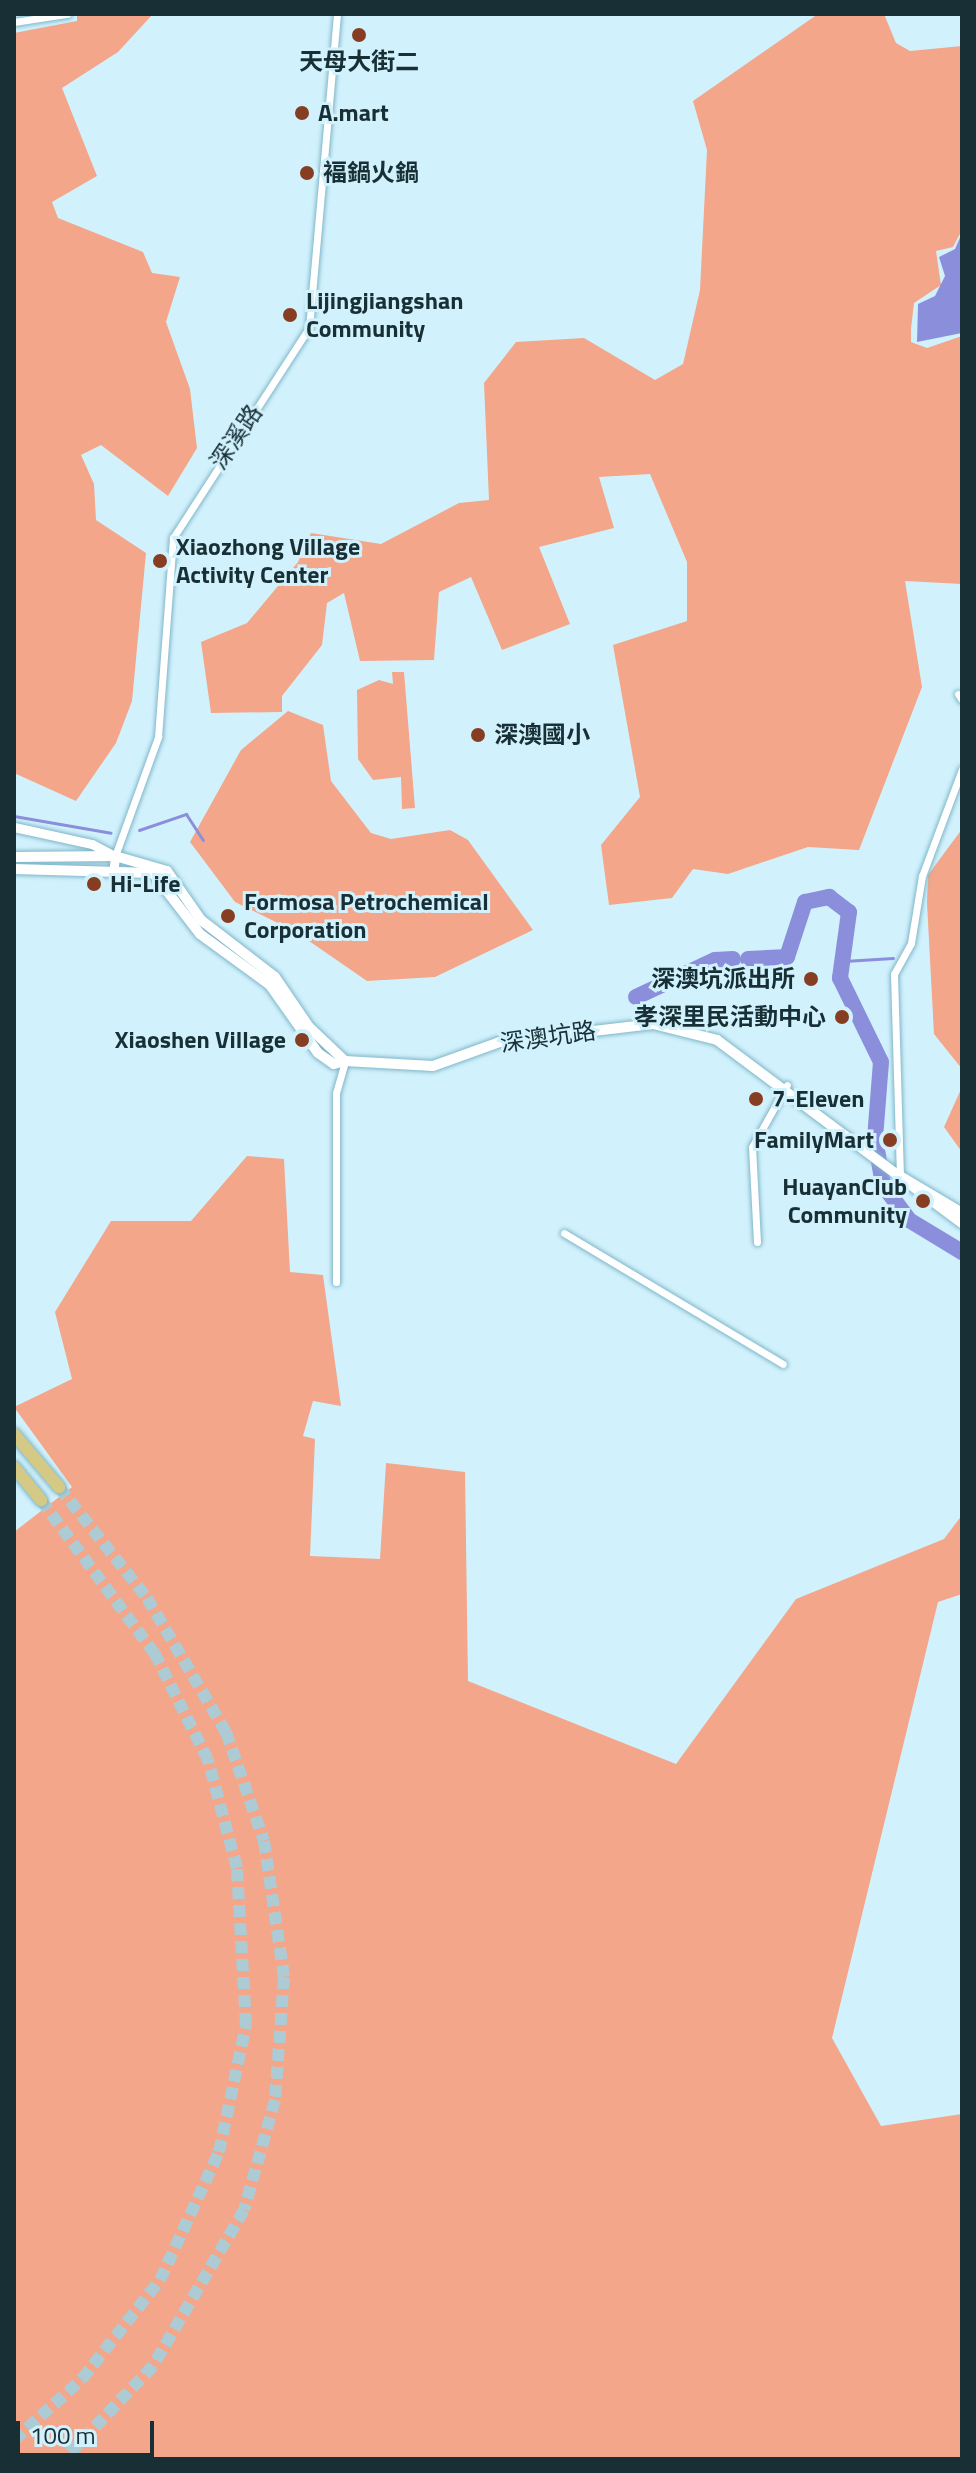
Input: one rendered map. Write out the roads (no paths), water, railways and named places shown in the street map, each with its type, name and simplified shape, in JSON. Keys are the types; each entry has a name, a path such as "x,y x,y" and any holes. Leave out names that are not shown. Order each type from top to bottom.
{"highway":[{"path":"14,1434 59,1487"},
{"path":"14,1467 41,1500"}],"main road":[{"path":"14,857 114,861 167,871 201,920 275,977 309,1027 345,1061"},
{"path":"14,869 114,861"},
{"name":"深澳坑路","path":"345,1061 433,1066 500,1042 653,1024 717,1040 787,1085 876,1160 962,1213"},
{"name":"深澳坑路","path":"896,1173 962,1223"}],"street":[{"path":"14,22 67,14"},
{"name":"深溪路","path":"114,861 158,737 173,538 309,328 337,14"},
{"path":"896,1173 894,974 911,943 922,876 962,769"},
{"path":"14,827 92,844 114,861"},
{"path":"336,1282 336,1093 345,1061"},
{"path":"757,1242 752,1147 787,1085"},
{"path":"564,1233 783,1364"}],"water":[{"path":"962,233 962,333 917,342 918,304 935,296 945,276 939,257 955,249"}],"waterway":[{"path":"139,830 186,814 203,840"},
{"path":"14,816 111,833"},
{"path":"748,959 787,957 805,902 829,897 849,912 840,978 881,1062 875,1138 883,1185 909,1220 962,1252"},
{"path":"844,961 893,958"},
{"path":"636,997 715,960 733,959"}],"tunnel":[{"path":"59,1487 147,1598 226,1732 264,1841 284,1977 275,2100 244,2210 153,2366 64,2459"},
{"path":"14,2440 82,2379 160,2280 219,2152 246,2025 237,1868 208,1760 155,1654 41,1500"}],"place":[{"name":"天母大街二","path":"359,35"},
{"name":"A.mart","path":"302,113"},
{"name":"褔鍋火鍋","path":"307,173"},
{"name":"Lijingjiangshan Community","path":"290,315"},
{"name":"Xiaozhong Village Activity Center","path":"160,561"},
{"name":"深澳國小","path":"478,735"},
{"name":"Hi-Life","path":"94,884"},
{"name":"Formosa Petrochemical Corporation","path":"228,916"},
{"name":"深澳坑派出所","path":"811,979"},
{"name":"孝深里民活動中心","path":"842,1017"},
{"name":"Xiaoshen Village","path":"302,1040"},
{"name":"7-Eleven","path":"756,1099"},
{"name":"FamilyMart","path":"890,1140"},
{"name":"HuayanClub Community","path":"923,1201"}]}
